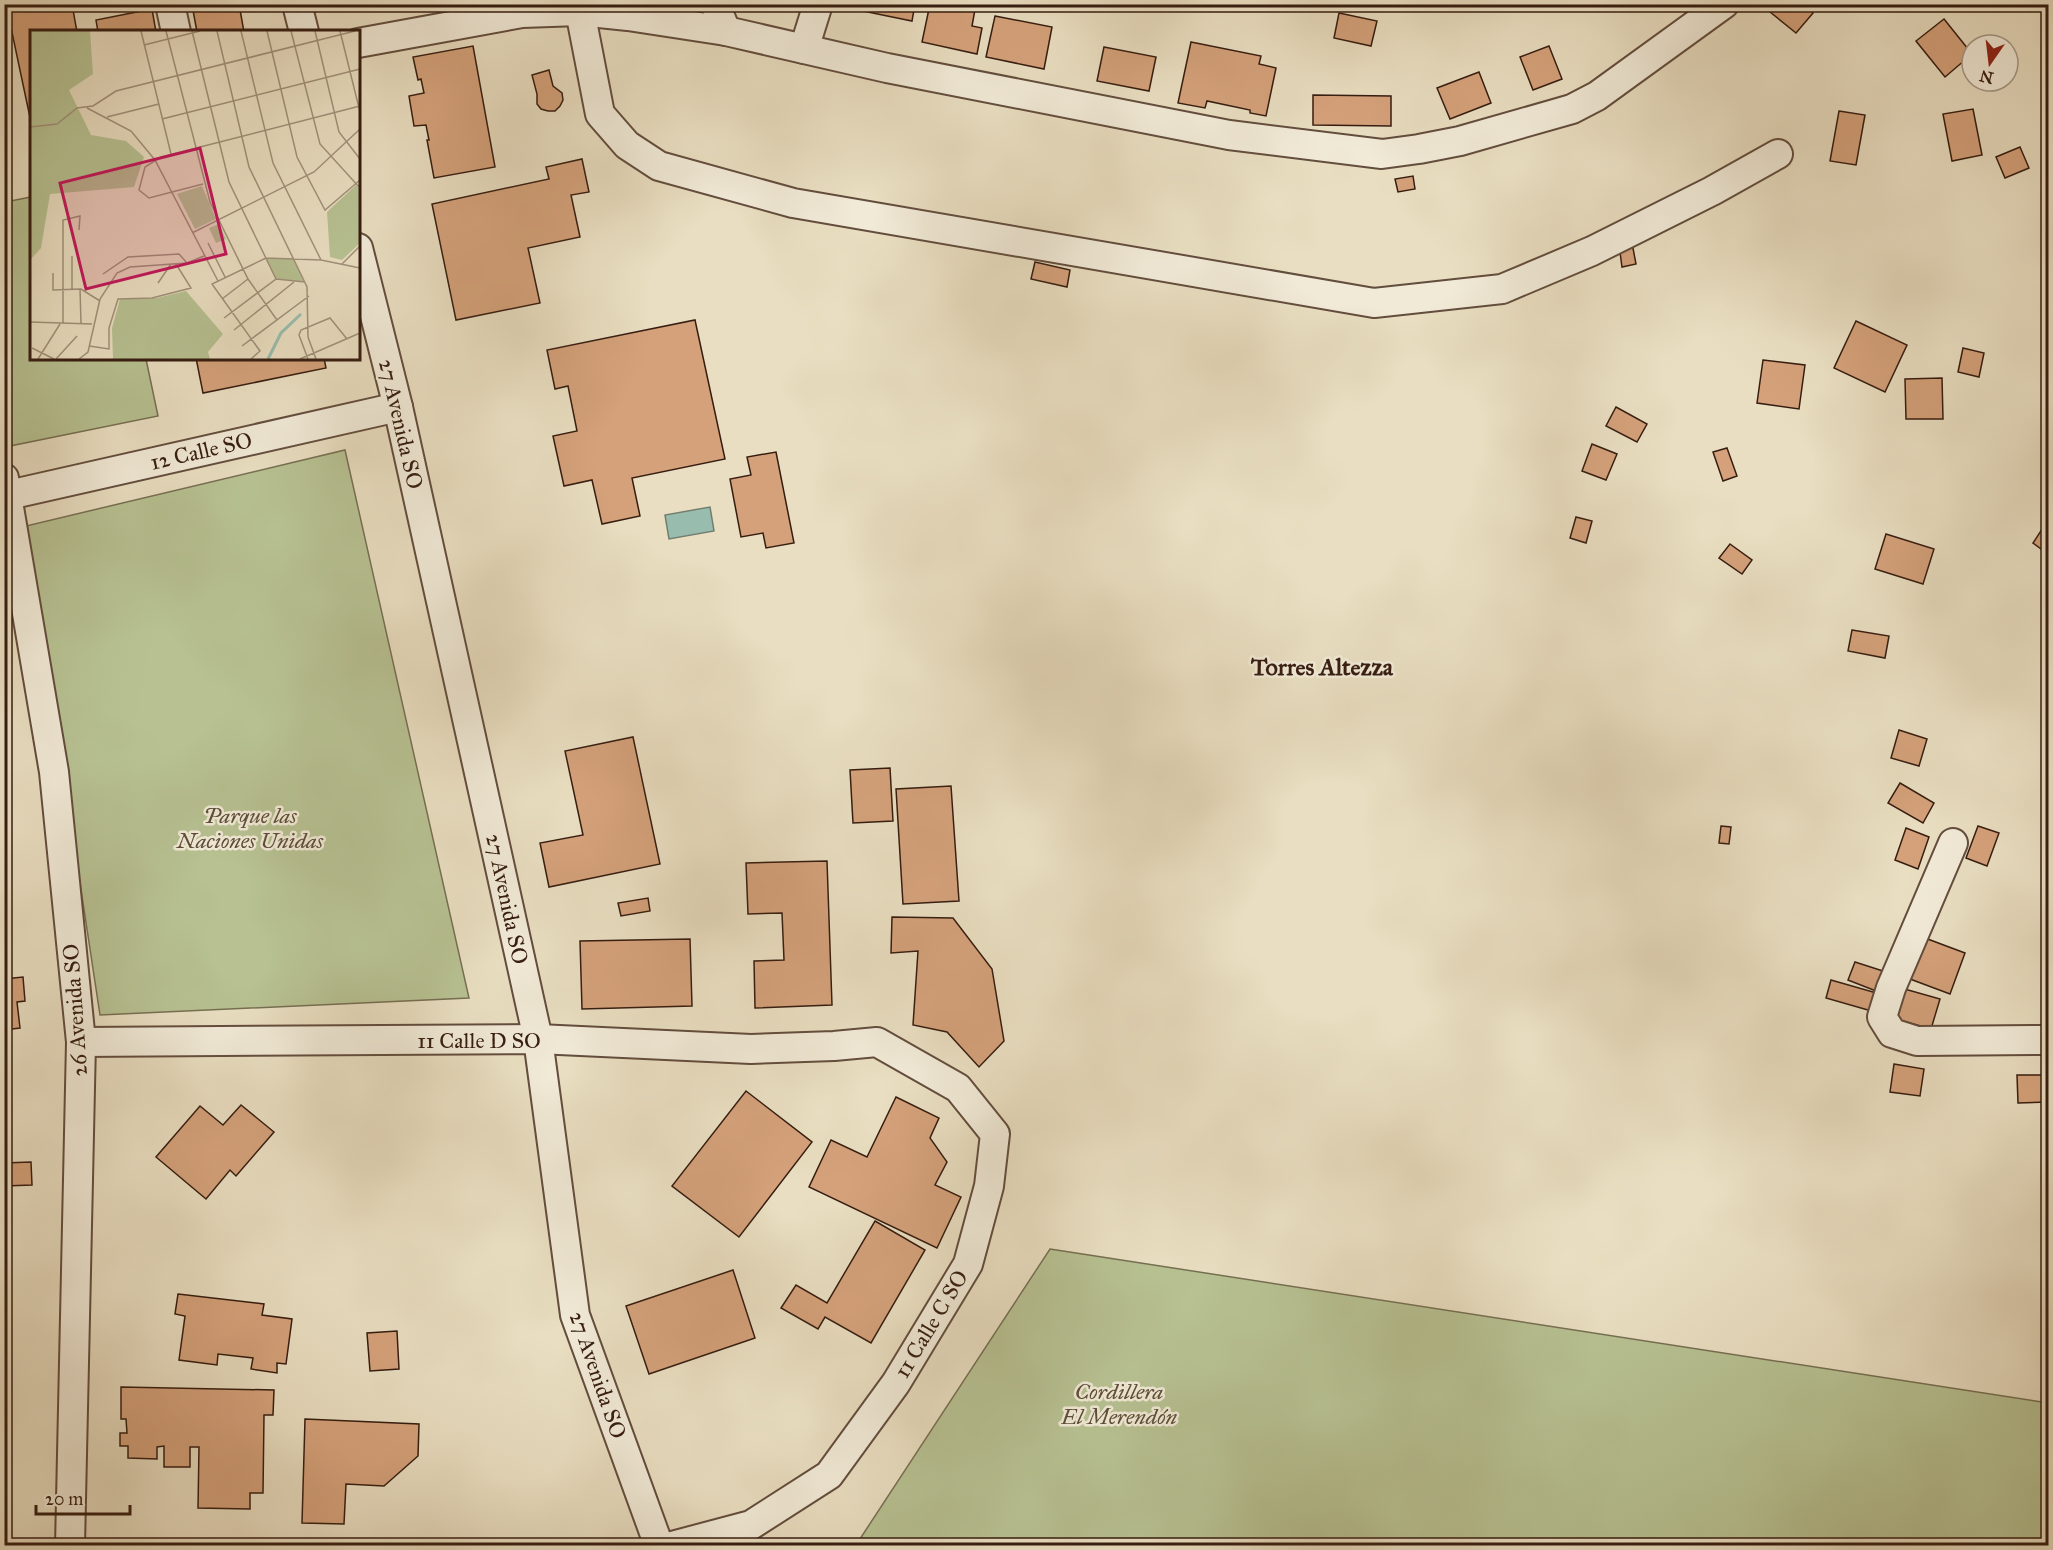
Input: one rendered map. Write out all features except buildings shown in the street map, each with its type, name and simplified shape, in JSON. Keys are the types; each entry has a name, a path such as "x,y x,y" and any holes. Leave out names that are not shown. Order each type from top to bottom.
{"street":[{"path":"170,4 176,30"},
{"path":"297,4 304,30"},
{"path":"715,4 726,31"},
{"path":"804,50 818,4"},
{"path":"360,43 522,13 580,11 628,16 726,31 887,68 1229,135 1382,154 1460,141 1572,109 1597,96 1724,4"},
{"path":"580,11 600,114 627,145 659,166 794,203 1374,303 1502,289 1592,251 1712,191 1778,154"},
{"name":"27 Avenida SO","path":"360,256 398,407 538,1039 575,1315 659,1545"},
{"name":"12 Calle SO","path":"6,490 398,407"},
{"name":"26 Avenida SO","path":"6,490 54,772 81,1042 70,1545"},
{"path":"1953,843 1891,988 1882,1017 1892,1033 1917,1041 2049,1040"},
{"name":"11 Calle D SO","path":"81,1042 538,1039 751,1048 834,1046 877,1042"},
{"name":"11 Calle C SO","path":"672,1545 751,1525 829,1475 896,1383 968,1264 989,1186 995,1134 958,1088 877,1042"}],"green space":[{"path":"30,197 30,360 146,360 158,416 5,447 5,202"},
{"name":"Parque las Naciones Unidas","path":"345,450 469,998 100,1015 26,526"},
{"name":"Cordillera El Merendón","path":"1050,1249 2048,1403 2048,1545 856,1545"}],"shaded area":[{"path":"710,507 714,531 669,539 665,515"}],"district":[{"name":"Torres Altezza","path":"1322,667"}]}
